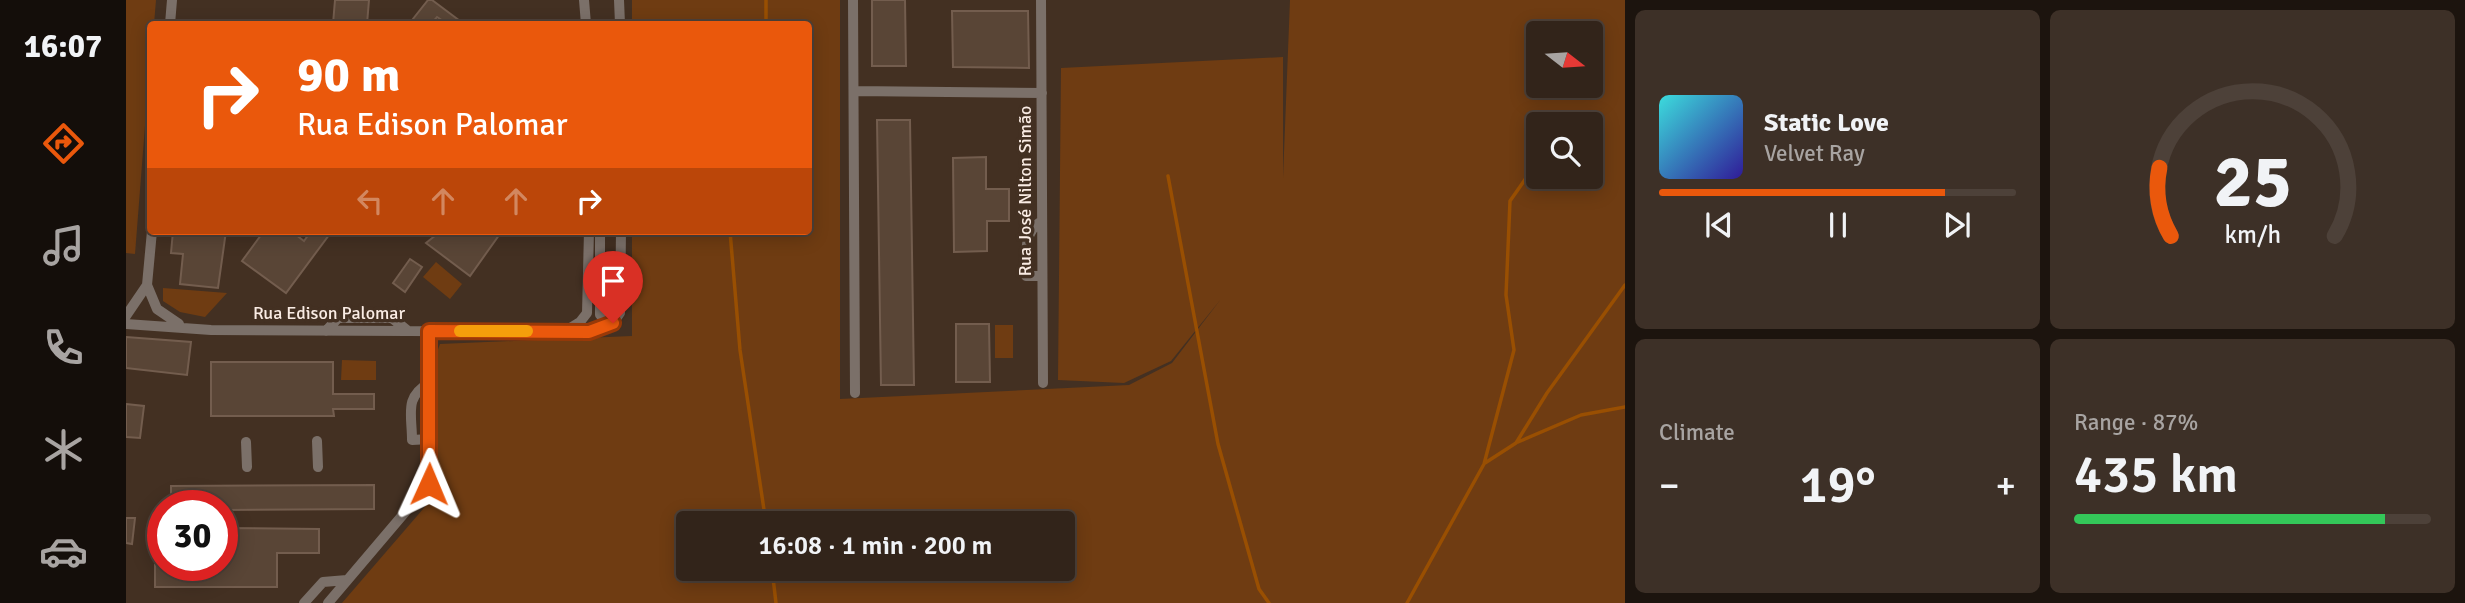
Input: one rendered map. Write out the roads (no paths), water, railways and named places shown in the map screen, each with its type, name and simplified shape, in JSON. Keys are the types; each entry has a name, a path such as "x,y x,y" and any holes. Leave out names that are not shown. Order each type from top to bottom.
{"street":[{"path":"170,21 172,0"},
{"path":"584,0 586,21"},
{"path":"619,0 620,21"},
{"path":"853,0 855,393"},
{"name":"Rua José Nilton Simão","path":"1041,0 1043,383"},
{"path":"854,91 1042,93"},
{"path":"1042,221 1034,226 1027,236 1026,276 1042,276"},
{"path":"152,235 146,285 152,302 164,317 176,323 211,330"},
{"path":"565,331 580,322 587,313 589,235"},
{"path":"600,235 600,315 613,323 621,305 621,235"},
{"path":"126,316 146,285"},
{"name":"Rua Edison Palomar","path":"211,330 589,332 613,323"},
{"path":"126,324 211,330"},
{"path":"328,603 429,484 429,331"},
{"path":"429,383 416,391 411,400 412,440 430,439"},
{"path":"317,441 318,467"},
{"path":"246,442 247,467"},
{"path":"303,603 323,582 347,580"}],"waterway":[{"path":"766,0 766,21"},
{"path":"1168,176 1218,444 1259,589 1269,603"},
{"path":"1407,603 1484,464 1514,350 1506,295 1510,201 1526,178"},
{"path":"730,235 740,350 764,511"},
{"path":"1485,463 1516,443 1547,393 1625,285"},
{"path":"1518,442 1581,415 1625,407"},
{"path":"773,581 776,603"}]}
